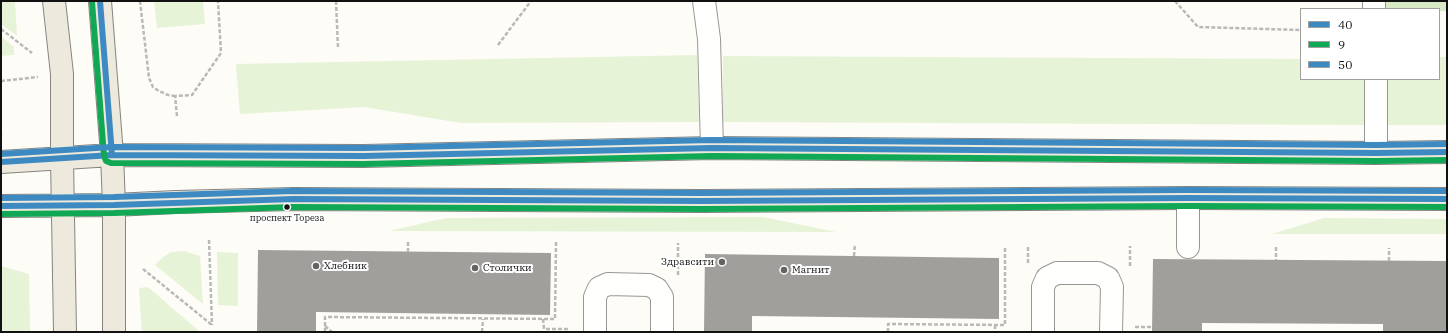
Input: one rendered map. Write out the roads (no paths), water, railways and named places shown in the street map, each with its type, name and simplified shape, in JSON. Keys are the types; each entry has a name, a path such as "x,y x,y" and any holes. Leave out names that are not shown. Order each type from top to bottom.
{"main road":[{"path":"54,1 62,74 65,332"},
{"path":"100,1 112,155 114,205 114,332"},
{"path":"1,162 112,155 364,156 712,148 1376,153 1447,152"},
{"path":"1,206 114,205 293,199 702,201 1188,198 1447,199"}],"lane":[{"path":"704,1 709,39 712,148"},
{"path":"1376,80 1376,153"},
{"path":"1188,198 1188,247"},
{"path":"1043,332 1043,287 1047,278 1057,273 1098,273 1108,278 1112,287 1120,329"},
{"path":"594,332 595,297 599,288 608,284 649,285 657,289 662,297 662,332"}],"place":[{"name":"проспект Тореза","path":"287,207"},
{"name":"Здравсити","path":"722,262"},
{"name":"Хлебник","path":"316,266"},
{"name":"Столички","path":"475,268"},
{"name":"Магнит","path":"784,270"}]}
